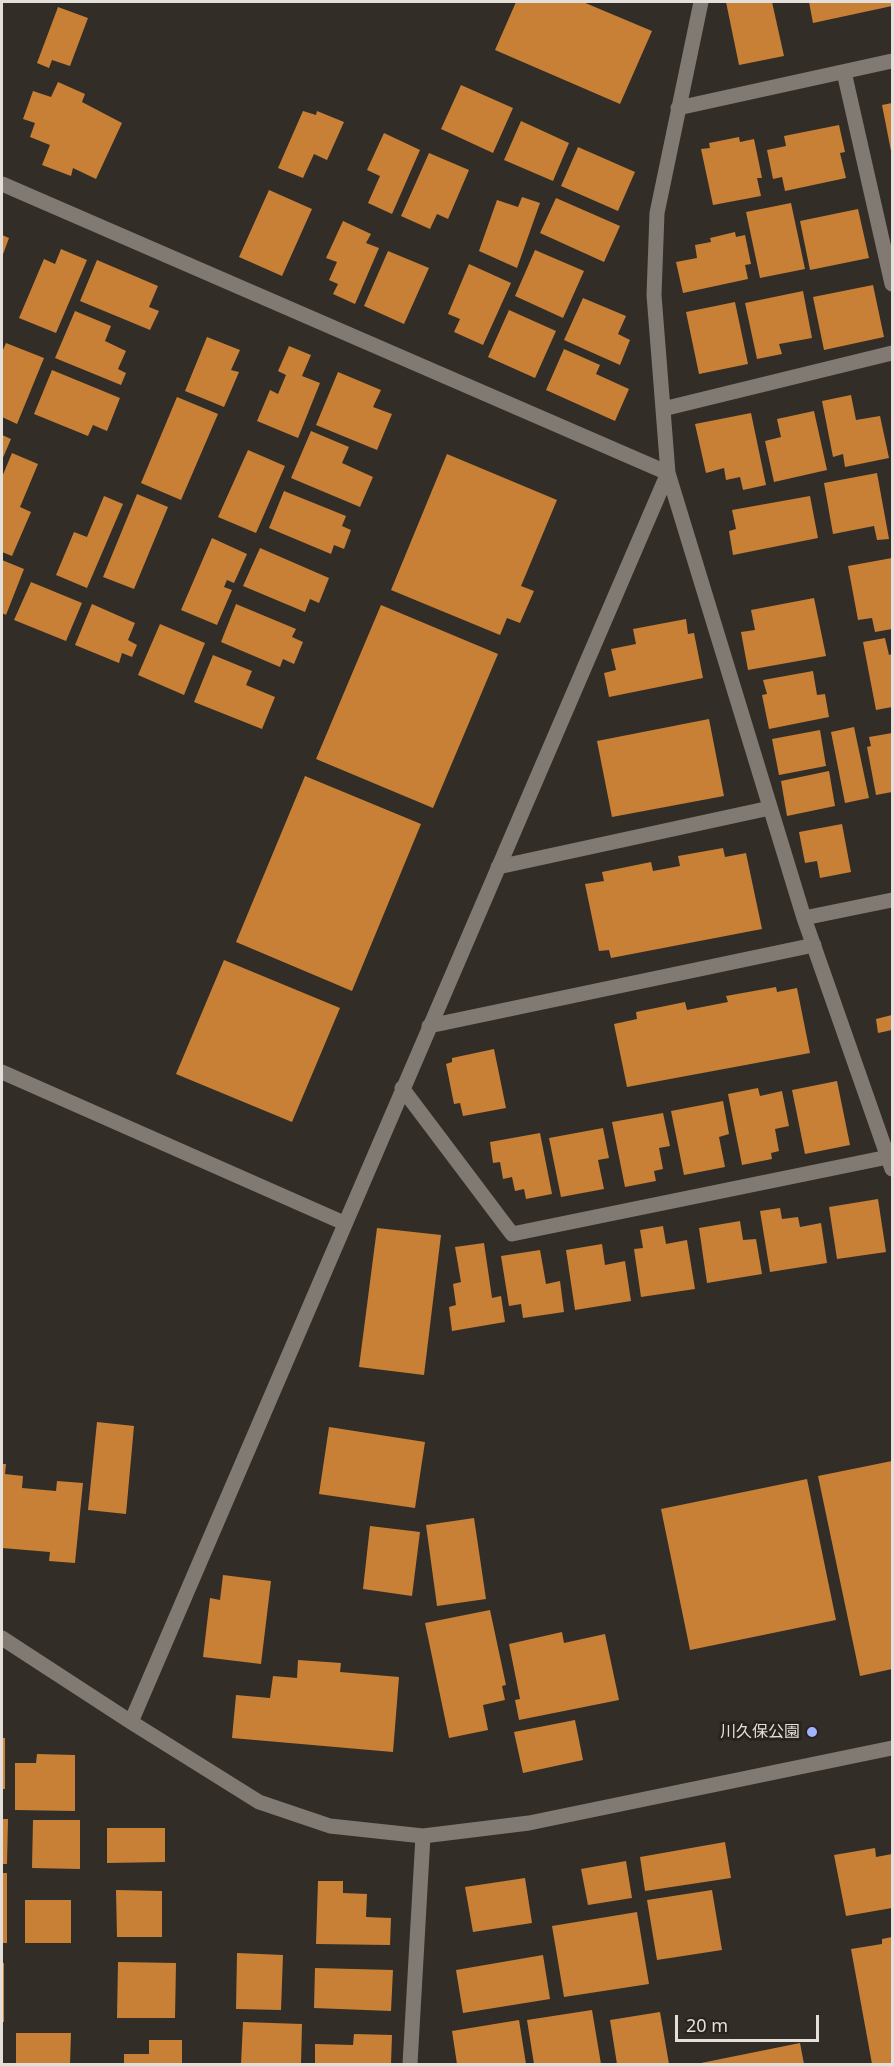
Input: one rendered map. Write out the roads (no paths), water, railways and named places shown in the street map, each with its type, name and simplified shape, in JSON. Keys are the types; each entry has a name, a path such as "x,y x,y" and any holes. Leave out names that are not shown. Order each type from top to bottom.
{"street":[{"path":"402,1088 512,1234 890,1163 804,918 668,473 654,295 657,213 701,2"},
{"path":"678,108 892,61"},
{"path":"844,72 892,284"},
{"path":"2,183 668,473"},
{"path":"663,409 892,353"},
{"path":"131,1722 668,473"},
{"path":"498,867 770,808"},
{"path":"804,918 892,900"},
{"path":"429,1026 814,945"},
{"path":"2,1072 344,1223"},
{"path":"2,1638 259,1802 330,1826 423,1836 529,1824 892,1748"},
{"path":"410,2064 423,1836"}],"place":[{"name":"川久保公園","path":"812,1732"}]}
